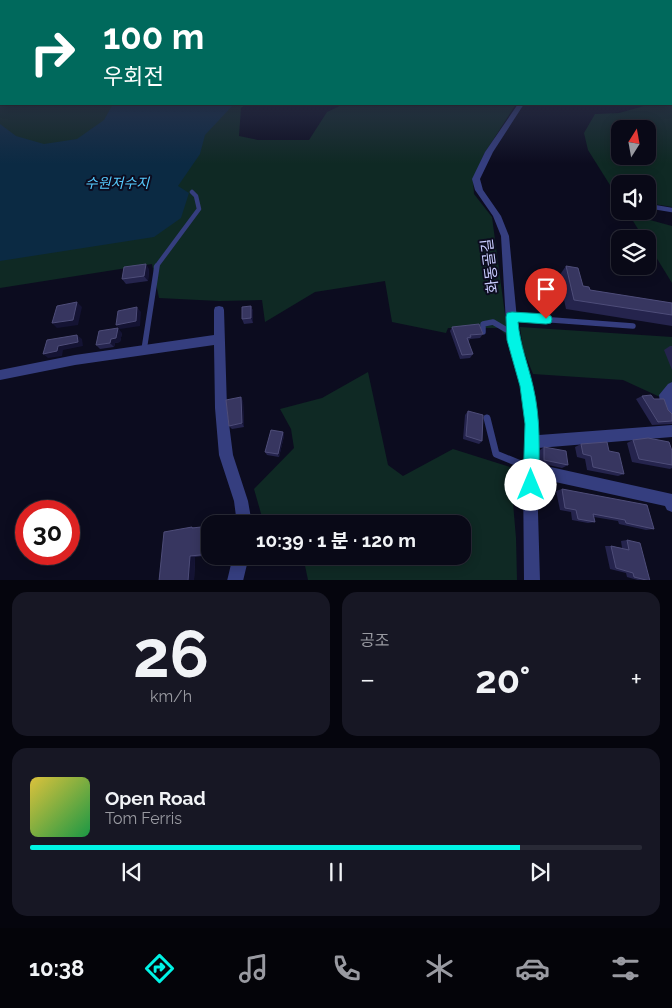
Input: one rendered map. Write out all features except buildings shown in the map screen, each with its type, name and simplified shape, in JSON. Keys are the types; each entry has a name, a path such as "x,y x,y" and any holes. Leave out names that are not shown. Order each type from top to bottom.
{"street":[{"name":"화동골길","path":"518,109 489,152 476,179 479,190 497,216 505,236 512,333 526,386 532,424 530,469 532,580"},
{"path":"219,310 221,408 226,455 241,501 243,515"},
{"path":"0,375 75,360 220,339"},
{"path":"672,388 665,396 672,412"},
{"path":"532,442 672,430"},
{"path":"530,469 670,500 672,505"},
{"path":"235,580 239,565"}],"lane":[{"path":"144,350 156,267 199,209 196,196 192,192"},
{"path":"656,207 672,210"},
{"path":"512,317 633,326"},
{"path":"483,332 483,324 493,322 512,333"},
{"path":"487,418 496,454 530,469"}],"green space":[{"path":"0,109 241,109 239,136 258,140 309,140 327,112 333,109 513,109 484,154 473,179 474,194 492,217 508,337 499,328 448,328 446,333 392,322 385,281 315,292 265,322 262,300 219,301 159,298 152,264 0,288"},
{"path":"633,109 672,109 672,207 656,204 656,175 611,175 611,187 588,150 584,133 595,114 619,113"},
{"path":"632,220 650,220 672,226 672,283 656,257 656,230 639,230"},
{"path":"520,327 672,337 672,412 660,397 623,380 533,374 523,349"},
{"path":"368,372 388,465 403,476 453,449 510,467 516,538 517,580 308,580 305,565 471,565 471,515 261,515 254,489 294,448 291,429 280,409 322,398"}],"water":[{"name":"수원저수지","path":"110,109 229,109 205,135 200,154 178,186 189,193 181,218 154,237 0,261 0,124 16,136 44,144 77,139 104,120"}],"route":[{"path":"531,485 532,424 526,386 513,340 512,317 546,319"}]}
